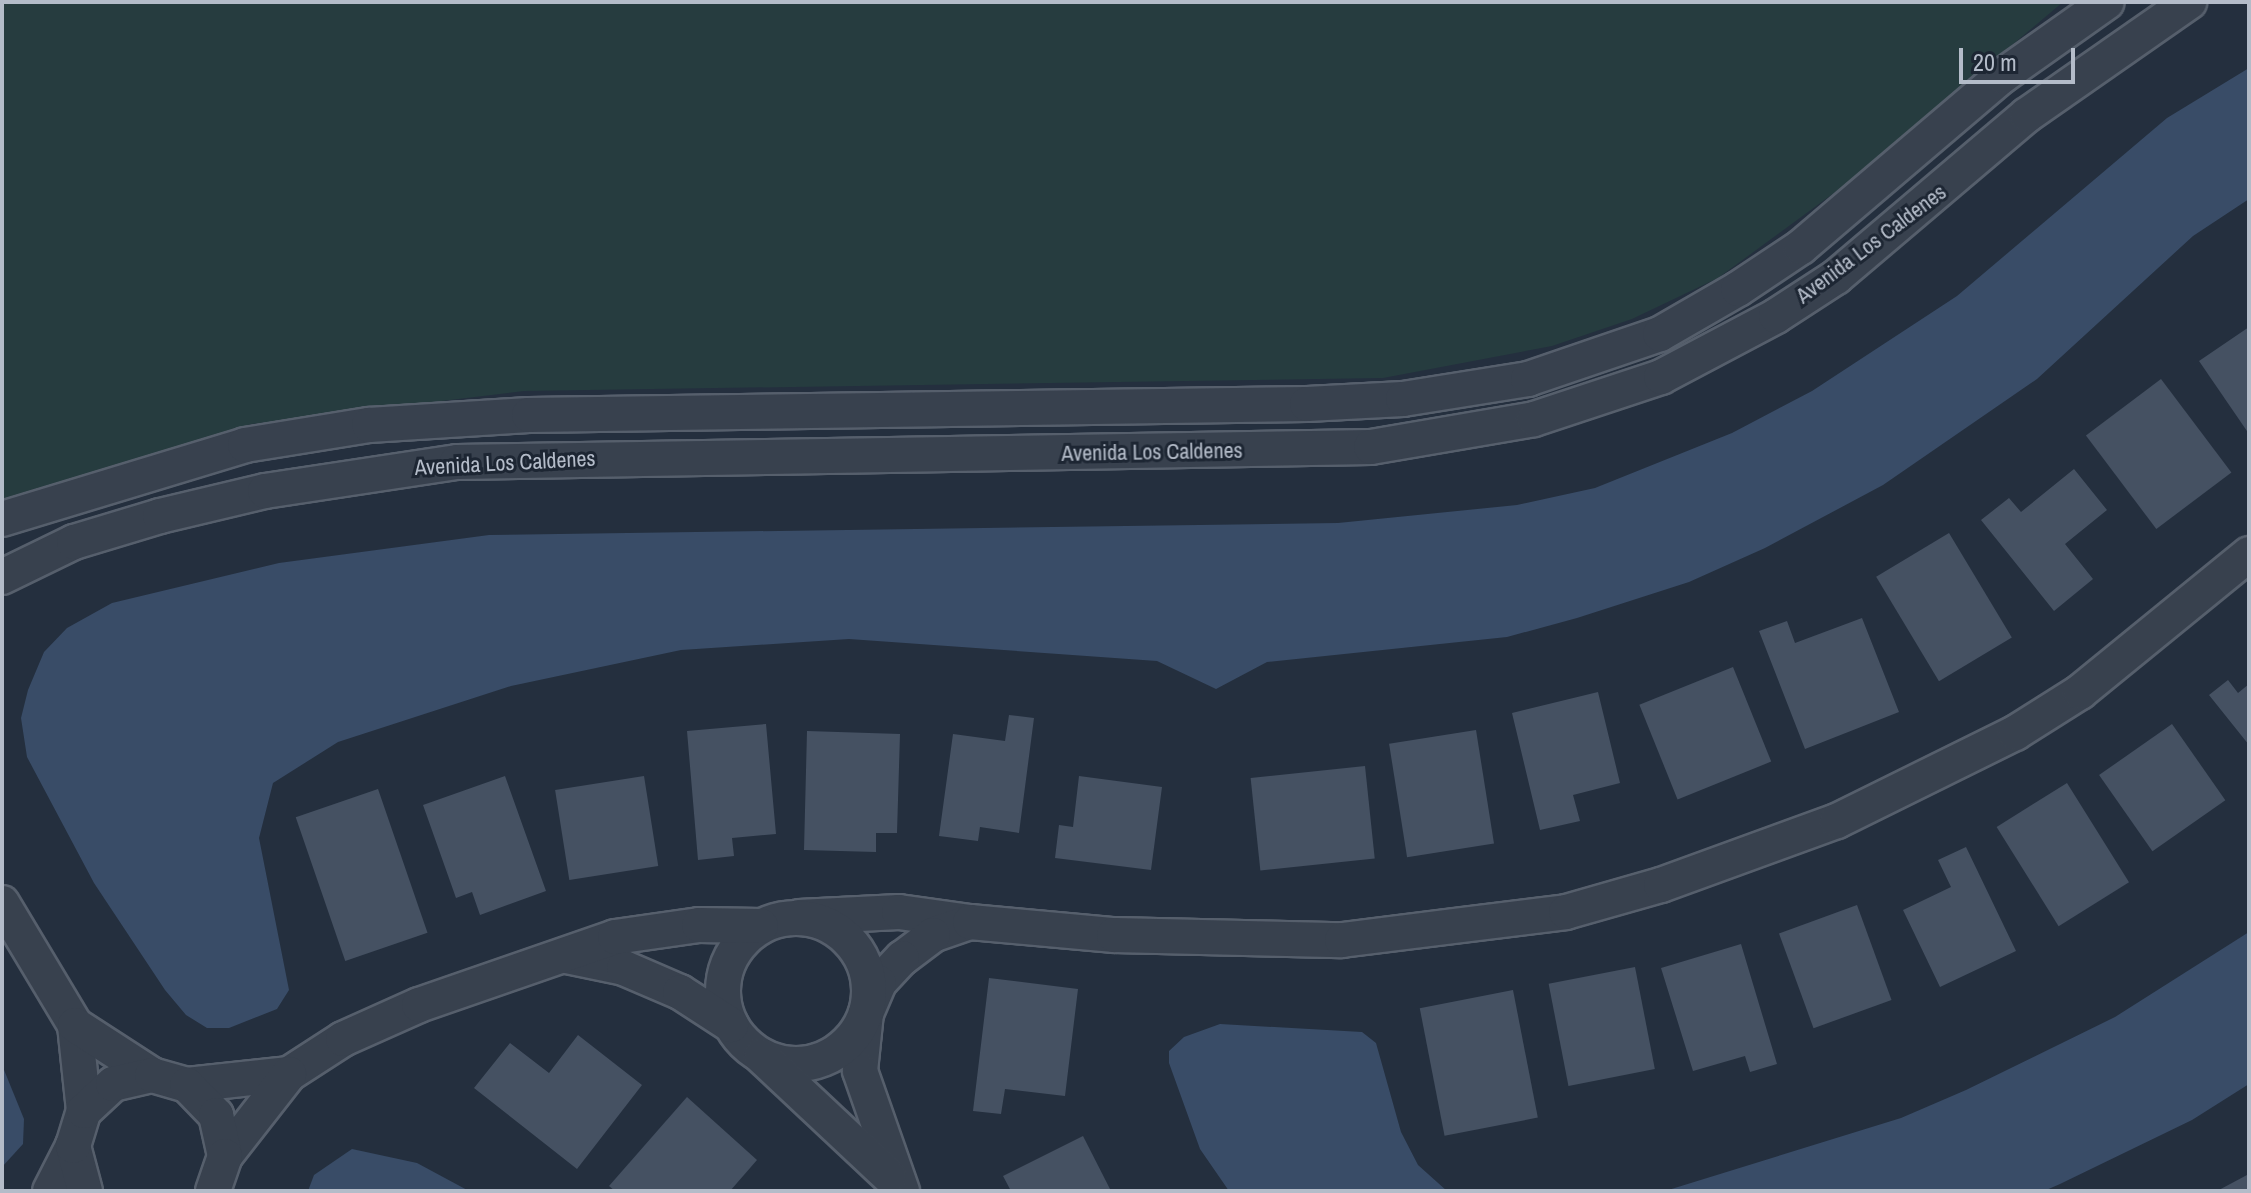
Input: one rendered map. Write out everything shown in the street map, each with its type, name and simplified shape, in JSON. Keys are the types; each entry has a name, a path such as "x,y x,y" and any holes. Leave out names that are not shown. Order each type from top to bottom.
{"street":[{"name":"Avenida Los Caldenes","path":"2,519 245,445 369,425 545,414 1307,404 1403,399 1528,379 1660,334 1738,289 1801,247 2002,76 2107,2"},
{"name":"Avenida Los Caldenes","path":"2,577 74,542 160,516 308,483 457,462 1371,447 1534,419 1661,377 1776,316 1836,277 2027,115 2189,2"},
{"path":"213,1191 225,1156 289,1074 343,1039 419,1005 615,937 699,925 761,926 799,917 899,912 970,922 1130,936 1342,940 1566,912 1661,885 1851,815 2015,733 2080,692 2249,554"},
{"path":"2,903 75,1025 84,1111 73,1146 50,1191"},
{"path":"799,917 821,922 856,949 866,969 866,1013 860,1071 901,1189"},
{"path":"757,1053 777,1062 821,1060 841,1049 866,1013 879,983 902,958 933,935 970,922"},
{"path":"731,1025 723,1003 730,958 761,926"},
{"path":"567,956 624,968 680,992 731,1025 901,1189"},
{"path":"75,1025 152,1075 187,1085 289,1074"},
{"path":"84,1111 113,1084 152,1075"},
{"path":"187,1085 216,1115 225,1156"},
{"path":"73,1146 85,1191"}],"green space":[{"path":"2,2 2063,2 1853,179 1718,278 1632,319 1552,346 1383,378 524,391 251,424 2,499"}],"water":[{"path":"2249,68 2249,199 2193,236 2037,379 1883,485 1765,548 1689,582 1577,618 1507,637 1267,662 1216,689 1157,661 849,639 681,650 511,686 338,742 273,783 259,838 289,990 277,1009 229,1028 207,1028 186,1015 165,990 94,883 27,757 21,718 28,690 44,652 67,628 112,603 279,563 489,535 1338,523 1517,505 1595,488 1732,433 1812,391 1957,296 2167,118"},
{"path":"2249,932 2249,1084 2192,1120 2060,1184 2044,1191 1665,1191 1901,1118 1966,1090 2115,1017"},
{"path":"1220,1024 1362,1032 1376,1043 1401,1132 1418,1165 1447,1191 1229,1191 1200,1149 1169,1063 1169,1051 1184,1037"},
{"path":"2,1065 24,1119 23,1144 2,1167"},
{"path":"352,1149 417,1163 469,1191 308,1191 314,1175"}],"building":[{"path":"2249,327 2249,434 2199,361"},
{"path":"2161,379 2231,472 2156,529 2086,436"},
{"path":"2074,469 2107,510 2065,544 2093,579 2054,611 1981,520 2009,498 2021,512"},
{"path":"1949,533 2012,638 1939,681 1876,577"},
{"path":"1862,618 1899,712 1805,749 1759,631 1787,621 1795,643"},
{"path":"1733,667 1771,762 1678,799 1639,705"},
{"path":"2228,680 2238,693 2249,684 2249,745 2209,695"},
{"path":"1598,692 1620,783 1573,795 1580,821 1540,830 1512,713"},
{"path":"1009,715 1034,718 1019,833 980,827 978,841 939,836 953,734 1005,741"},
{"path":"766,724 776,834 732,838 734,856 698,860 687,731"},
{"path":"2172,724 2225,800 2152,851 2099,775"},
{"path":"1476,730 1494,844 1407,857 1389,744"},
{"path":"807,731 900,734 897,833 876,833 876,852 804,850"},
{"path":"1365,766 1375,858 1260,871 1251,778"},
{"path":"505,776 546,891 480,915 472,892 456,898 423,805"},
{"path":"644,776 658,866 569,880 555,790"},
{"path":"1079,776 1162,787 1151,870 1055,858 1059,825 1073,827"},
{"path":"2067,783 2129,882 2059,926 1997,827"},
{"path":"378,789 427,933 345,961 296,817"},
{"path":"1966,847 2016,951 1940,987 1903,910 1951,887 1938,860"},
{"path":"1857,905 1892,1000 1814,1028 1779,933"},
{"path":"1741,944 1777,1064 1750,1072 1745,1056 1693,1071 1661,968"},
{"path":"1635,967 1655,1069 1568,1086 1549,984"},
{"path":"989,978 1078,989 1065,1096 1005,1089 1001,1114 973,1111"},
{"path":"1513,990 1538,1118 1445,1136 1420,1008"},
{"path":"578,1035 642,1085 577,1169 474,1088 510,1043 549,1073"},
{"path":"687,1097 757,1160 730,1191 615,1191 609,1186"},
{"path":"1083,1136 1111,1191 1011,1191 1003,1176"},
{"path":"2247,1175 2249,1191 2217,1191"}]}
